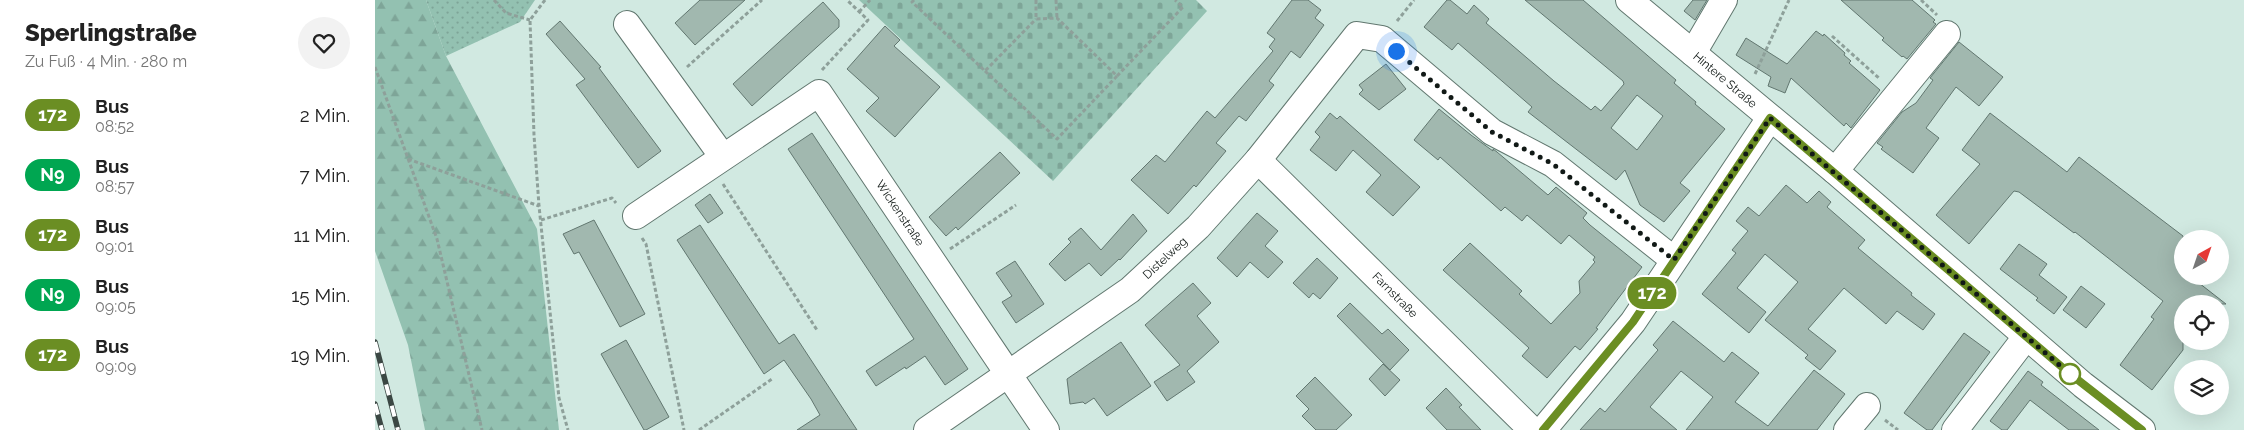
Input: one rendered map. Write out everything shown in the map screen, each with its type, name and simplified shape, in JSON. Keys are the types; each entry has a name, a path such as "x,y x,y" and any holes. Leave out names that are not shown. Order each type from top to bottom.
{"street":[{"name":"Hintere Straße","path":"1629,0 1835,171 2083,385 2143,430"},
{"path":"1693,53 1724,0"},
{"path":"627,24 670,82 717,161"},
{"path":"1835,171 1947,34"},
{"name":"Distelweg","path":"927,430 1130,290 1198,227 1258,160 1357,35 1382,40 1492,132 1553,164 1674,260"},
{"path":"632,219 819,93"},
{"name":"Wickenstraße","path":"819,93 1046,430"},
{"path":"1543,430 1633,322 1770,118"},
{"name":"Farnstraße","path":"1258,160 1532,430"},
{"path":"1955,430 2026,337"},
{"path":"1847,430 1867,406"}],"path":[{"path":"494,0 506,13 531,20"},
{"path":"545,0 531,20 534,135 539,206 559,398 568,430"},
{"path":"670,82 762,0"},
{"path":"819,93 822,70 868,20 847,0"},
{"path":"859,12 870,0"},
{"path":"914,0 912,2 1057,139 1183,7 1175,0"},
{"path":"985,71 1036,18 1036,0"},
{"path":"1056,0 1057,18 1117,76"},
{"path":"1743,95 1761,64 1789,0"},
{"path":"1036,18 1057,18"},
{"path":"1832,36 1898,95"},
{"path":"375,67 437,240 483,430"},
{"path":"408,158 539,206"},
{"path":"717,161 817,330"},
{"path":"541,220 612,198 632,219 646,244 685,430"},
{"path":"932,260 1017,205"},
{"path":"699,430 772,379"}],"green space":[{"path":"375,0 426,0 446,56 537,229 559,430 425,430 408,345 375,251"},
{"path":"426,0 535,0 520,22 446,56"},
{"path":"859,0 1196,0 1207,11 1053,181"}],"building":[{"path":"700,0 745,0 695,45 675,23"},
{"path":"1292,0 1308,0 1321,10 1315,18 1324,25 1300,58 1291,51 1269,81 1274,85 1246,121 1239,116 1216,143 1226,151 1196,187 1194,185 1168,214 1131,180 1156,155 1165,162 1207,111 1215,118 1273,51 1269,47 1275,39 1267,33"},
{"path":"1447,0 1450,0 1467,14 1474,5 1489,19 1486,23 1554,81 1591,110 1595,106 1601,111 1624,84 1623,81 1525,0 1583,0 1676,80 1674,83 1696,102 1695,104 1725,129 1680,183 1690,191 1664,222 1640,205 1625,170 1616,180 1528,112 1532,107 1458,43 1452,50 1424,27","holes":["1637,95 1663,116 1637,150 1611,128"]},
{"path":"1693,0 1707,0 1695,20 1684,11"},
{"path":"1841,0 1912,0 1935,20 1933,22 1936,24 1907,59 1882,40 1884,38"},
{"path":"823,2 839,20 839,27 752,106 733,84"},
{"path":"560,21 601,67 599,68 661,151 638,168 576,85 585,79 546,34"},
{"path":"885,26 900,40 894,46 940,87 895,137 866,111 879,98 847,69"},
{"path":"1816,31 1823,36 1824,34 1845,53 1844,55 1851,61 1849,63 1880,90 1851,128 1846,123 1844,126 1791,78 1785,93 1768,86 1771,77 1736,55 1746,38 1787,64"},
{"path":"1959,42 2003,77 1979,106 1956,87 1926,128 1939,138 1913,173 1881,149 1883,147 1877,143 1902,112 1916,103 1933,80 1930,78"},
{"path":"1386,64 1406,89 1379,110 1359,94 1363,90 1359,85"},
{"path":"1439,109 1471,135 1497,152 1548,195 1556,187 1587,213 1583,218 1590,225 1642,267 1596,328 1598,329 1580,350 1575,346 1547,378 1522,356 1529,348 1443,270 1470,243 1522,291 1519,294 1551,324 1580,293 1579,281 1595,262 1593,260 1595,257 1569,235 1561,244 1527,215 1522,221 1505,207 1501,211 1440,157 1438,160 1414,140"},
{"path":"1330,113 1337,119 1340,116 1420,187 1393,216 1366,192 1381,175 1353,150 1336,171 1310,150 1320,137 1315,132"},
{"path":"1990,113 2067,172 2079,157 2175,230 2174,285 2202,285 2214,295 2174,295 2174,350 2183,350 2152,390 2120,365 2154,319 2151,317 2163,301 2075,232 2019,192 2014,191 1969,244 1936,215 1980,164 1962,150"},
{"path":"812,133 968,369 945,385 925,356 876,386 866,371 914,339 788,149"},
{"path":"1000,152 1020,173 958,230 956,227 946,236 929,217"},
{"path":"1786,185 1807,203 1819,191 1831,202 1827,207 1865,240 1858,248 1935,314 1923,330 1897,311 1886,324 1844,288 1808,329 1836,351 1820,370 1805,358 1808,355 1765,320 1798,282 1765,254 1737,288 1766,312 1749,333 1702,294 1736,253 1732,250 1748,231 1736,221 1748,207 1759,216"},
{"path":"710,194 723,213 708,223 695,205"},
{"path":"1257,213 1278,231 1265,246 1283,262 1268,278 1250,262 1237,277 1217,258"},
{"path":"1133,214 1147,231 1120,260 1101,276 1089,263 1065,281 1049,264 1071,242 1068,239 1081,228 1101,250"},
{"path":"594,220 645,314 620,327 579,252 574,254 563,234"},
{"path":"700,225 779,344 794,334 857,430 797,430 820,415 811,399 784,360 764,374 677,240"},
{"path":"2019,244 2047,264 2039,275 2067,297 2054,314 2036,300 2038,298 2000,269"},
{"path":"1317,258 1338,278 1320,299 1313,293 1309,298 1293,283"},
{"path":"1015,261 1044,304 1016,323 1002,302 1012,296 996,273"},
{"path":"1193,283 1211,303 1197,316 1219,342 1187,371 1195,382 1167,401 1154,382 1180,365 1145,325"},
{"path":"2081,286 2105,304 2086,328 2063,310"},
{"path":"1350,303 1382,334 1388,329 1409,350 1390,370 1337,316"},
{"path":"1673,321 1724,362 1732,352 1759,373 1735,402 1768,426 1814,370 1845,394 1817,430 1686,430 1713,397 1681,371 1650,407 1677,430 1580,430 1600,408 1605,412 1658,350 1653,345"},
{"path":"1964,333 1990,352 1932,430 1927,430 1904,413"},
{"path":"626,340 669,417 646,430 644,430 601,354"},
{"path":"1121,342 1151,386 1107,416 1094,398 1085,404 1083,402 1070,404 1067,379"},
{"path":"1383,364 1400,380 1385,396 1369,379"},
{"path":"2028,371 2043,382 2041,385 2099,430 2069,430 2030,400 2007,430 2002,430 1990,421"},
{"path":"1315,377 1352,415 1336,430 1316,430 1302,416 1309,409 1296,396"},
{"path":"1446,388 1462,405 1459,407 1481,430 1447,430 1426,408"}],"railway":[{"path":"375,342 398,430"},
{"path":"375,404 382,430"}],"bus line":[{"name":"172","path":"1543,430 1633,322 1770,118 1835,171 2083,385 2142,430"}],"route":[{"path":"1396,51 1492,132 1553,164 1674,260 1770,118 1835,171 2070,374"}]}
